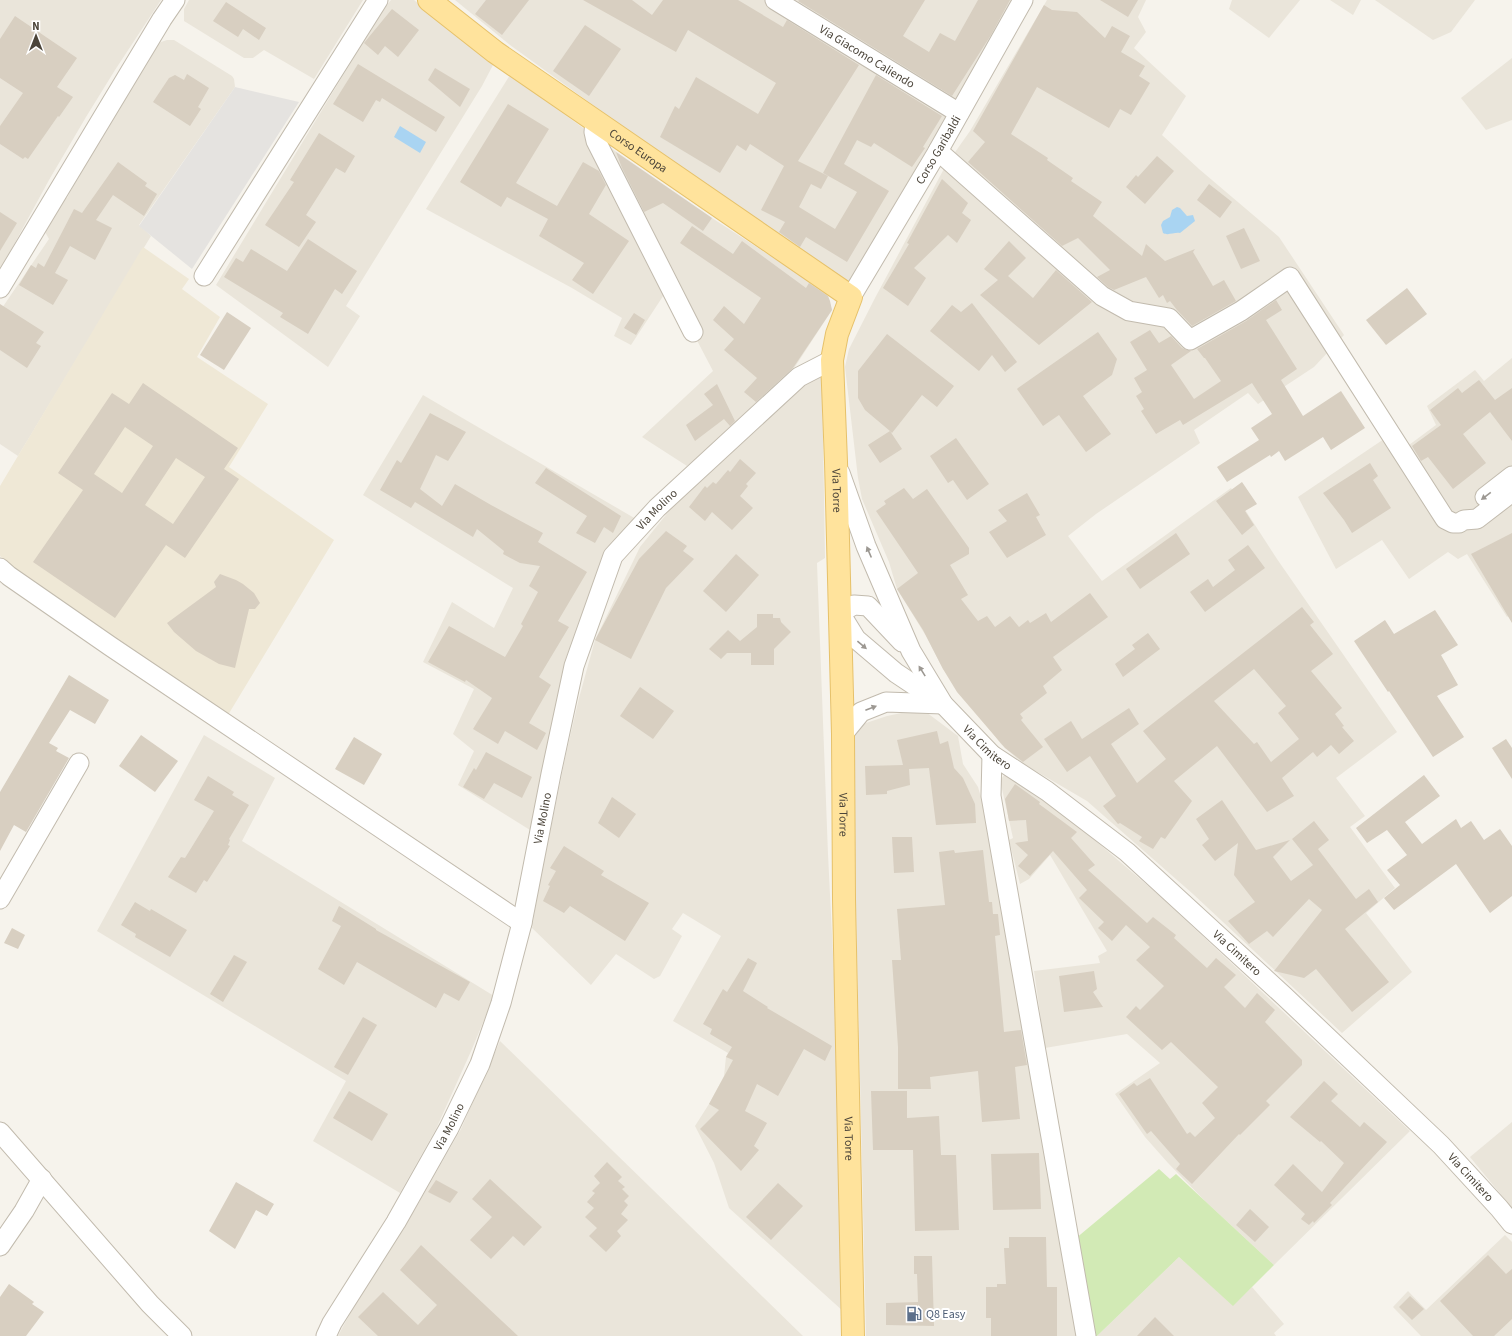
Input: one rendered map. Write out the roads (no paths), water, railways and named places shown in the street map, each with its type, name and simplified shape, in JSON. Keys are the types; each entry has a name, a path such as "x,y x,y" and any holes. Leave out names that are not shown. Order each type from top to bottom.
{"main road":[{"name":"Corso Europa","path":"429,0 495,52 851,297"},
{"name":"Via Torre","path":"851,297 837,334 832,360 843,734 844,899 853,1336"}],"street":[{"path":"0,288 175,0"},
{"path":"204,276 378,0"},
{"name":"Via Giacomo Caliendo","path":"775,0 959,113"},
{"name":"Corso Garibaldi","path":"851,297 938,151 1023,0"},
{"path":"595,122 594,132 596,141 693,332"},
{"path":"938,151 1102,296 1129,311 1169,318 1190,340 1241,310 1290,278 1445,519 1453,523 1477,519 1512,492"},
{"name":"Via Molino","path":"326,1336 332,1323 396,1222 423,1175 449,1128 480,1064 501,1003 522,923 574,666 613,556 657,508 799,377 832,360"},
{"name":"Via Cimitero","path":"836,462 866,546 911,652 943,704 992,755 1046,790 1127,852 1284,996 1441,1145 1512,1224"},
{"path":"1464,520 1468,510 1512,476"},
{"path":"0,568 9,576 110,646 522,923"},
{"name":"Via Cimitero","path":"911,652 868,606 854,605 840,613 856,639 896,673 943,704"},
{"path":"843,734 861,712 886,702 943,704"},
{"path":"992,755 991,796 1086,1336"},
{"path":"0,899 79,763"},
{"path":"0,1132 150,1304 182,1336"},
{"path":"0,1246 24,1212 42,1179"}],"water":[{"path":"400,126 426,142 420,153 394,137"},
{"path":"1177,207 1180,208 1187,216 1193,215 1195,221 1180,233 1163,233 1161,225 1163,221 1170,217 1172,210"}],"place":[{"name":"Q8 Easy","path":"914,1314"}]}
